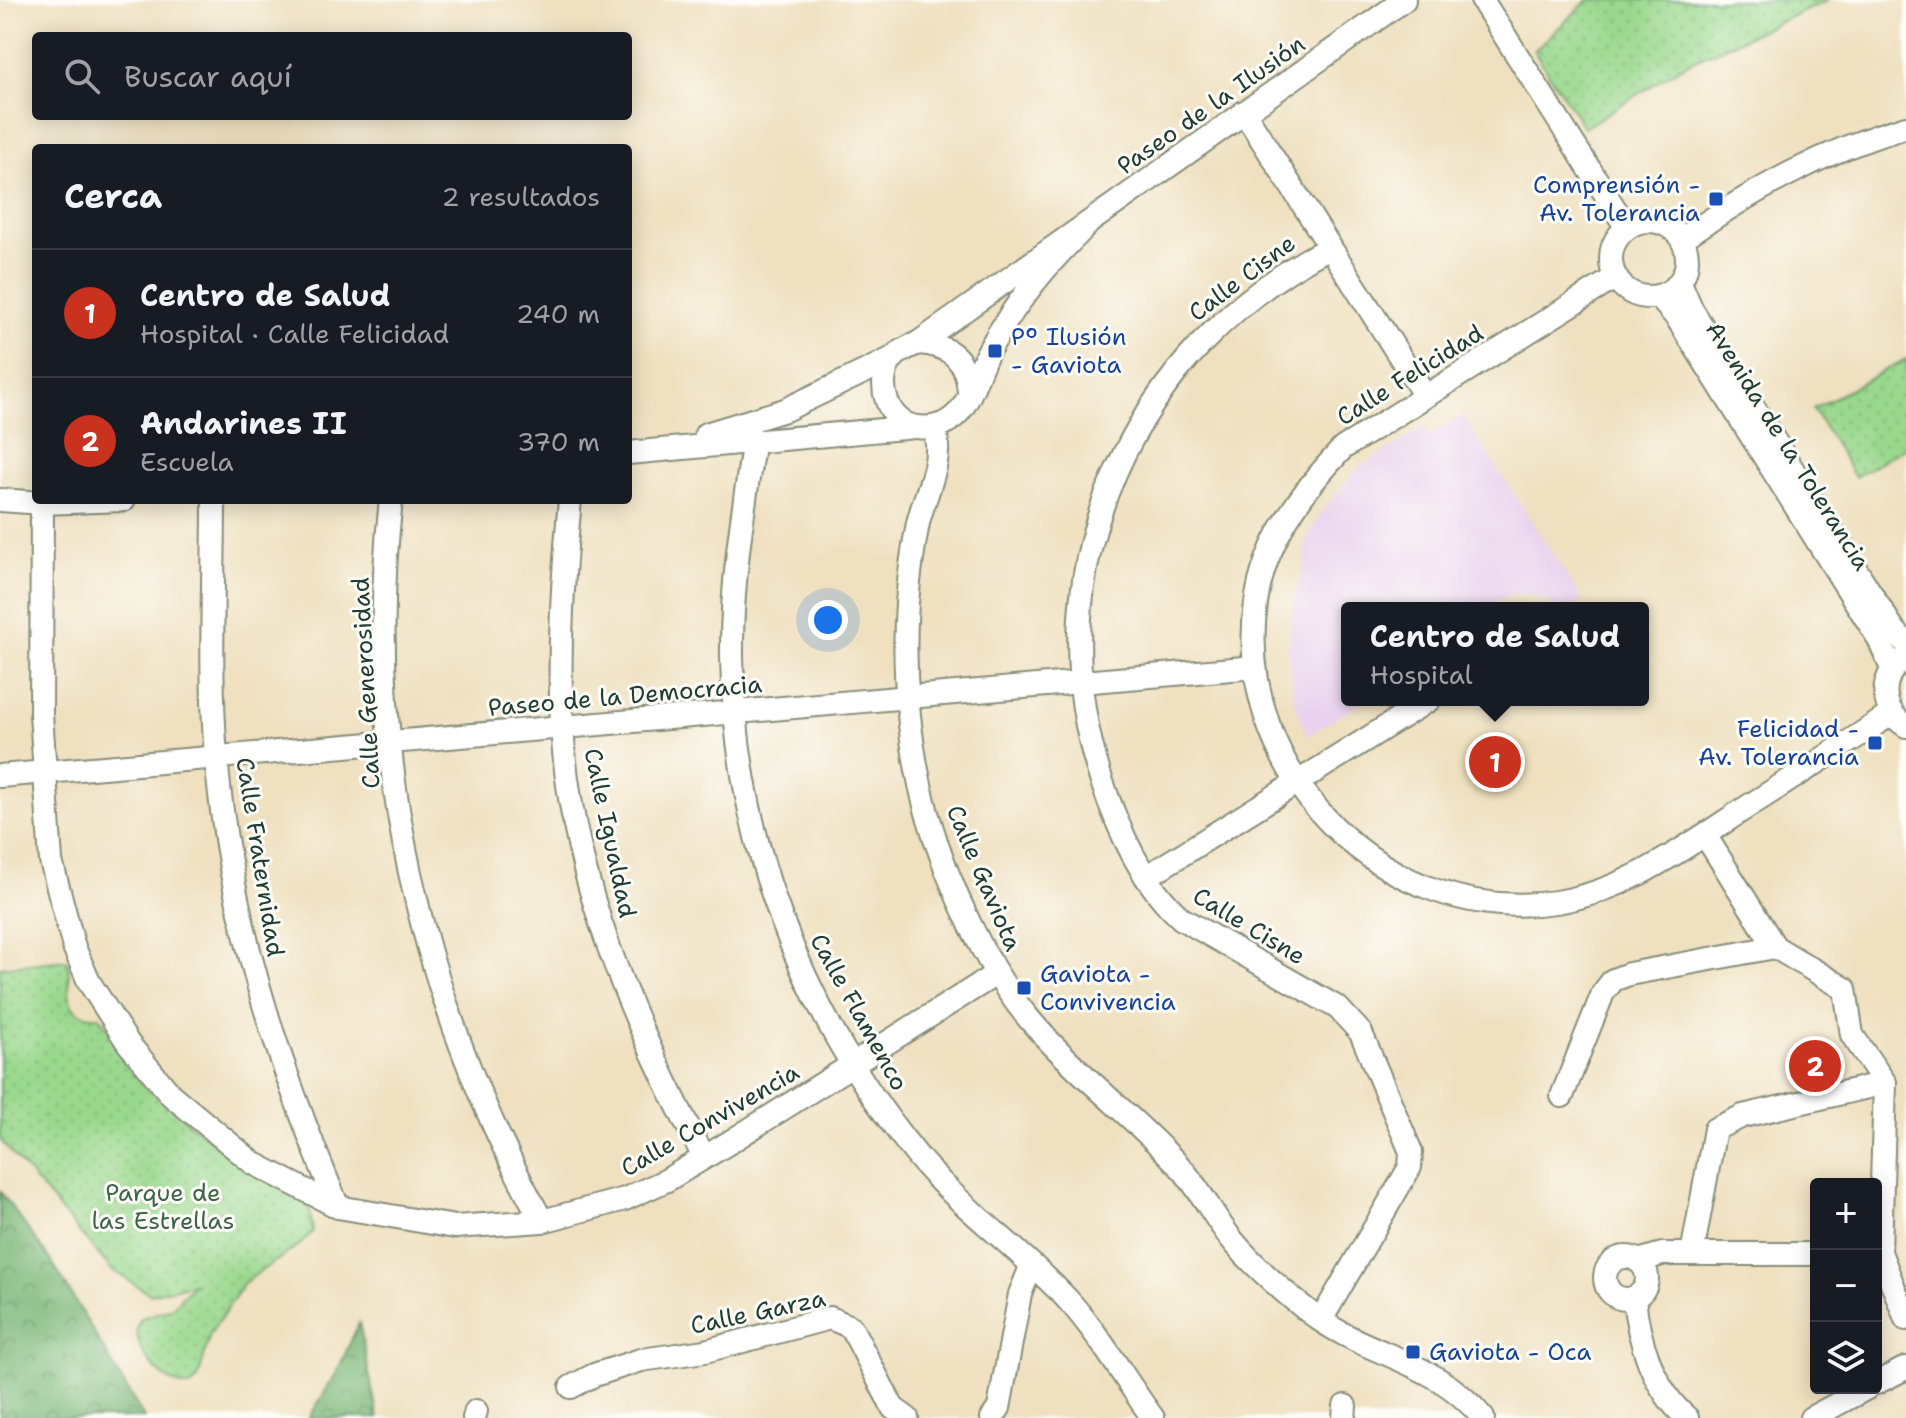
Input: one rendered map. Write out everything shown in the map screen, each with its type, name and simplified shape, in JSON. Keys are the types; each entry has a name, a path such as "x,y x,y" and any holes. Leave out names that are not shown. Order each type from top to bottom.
{"street":[{"name":"Paseo de la Ilusión","path":"754,439 918,343 1404,0"},
{"path":"1482,0 1627,228"},
{"path":"1244,112 1425,396"},
{"path":"1682,239 1742,198 1792,172 1847,146 1906,127"},
{"path":"1656,221 1671,228 1682,239 1687,253 1687,268 1680,282 1658,296 1640,296 1626,289 1616,277 1612,262 1613,247 1627,228 1641,222 1656,221"},
{"name":"Paseo de la Ilusión","path":"632,450 924,427 959,413 988,351 1026,290 1087,225"},
{"name":"Calle Cisne","path":"1321,1320 1410,1167 1411,1152 1361,1033 1338,1008 1182,919 1161,901 1146,877 1111,808 1092,752 1081,682 1079,619 1094,531 1140,420 1172,373 1216,325 1330,247"},
{"name":"Calle Felicidad","path":"1616,277 1343,448 1310,483 1289,513 1263,573 1256,604 1255,667 1266,723 1297,784 1350,844 1384,868 1430,890 1471,901 1538,903 1596,894 1705,835 1899,720"},
{"name":"Avenida de la Tolerancia","path":"1680,282 1692,310 1792,471 1894,630 1906,643"},
{"name":"Avenida de la Tolerancia","path":"1658,296 1677,318 1879,639 1899,663"},
{"path":"918,343 938,344 952,351 963,364 969,392"},
{"path":"893,358 884,376 886,400 895,415 924,427"},
{"name":"Paseo de la Ilusión","path":"632,449 724,429 785,410 860,377"},
{"name":"Calle Gaviota","path":"924,427 939,442 918,523 907,605 909,697 915,758 927,813 950,875 996,974 1037,1029 1183,1171 1231,1238 1321,1320 1359,1341 1415,1363 1470,1402 1483,1418"},
{"name":"Calle Flamenco","path":"754,439 735,588 732,655 735,712 742,781 768,885 802,972 853,1065 917,1156 1068,1301 1153,1418"},
{"path":"0,500 32,502"},
{"name":"Calle Convivencia","path":"42,504 40,614 51,861 65,923 89,982 128,1043 171,1095 212,1133 253,1163 338,1207 455,1227 542,1221 625,1199 667,1180 996,974"},
{"name":"Calle Fraternidad","path":"214,504 212,640 216,758 231,868 254,978 287,1084 338,1207"},
{"name":"Calle Generosidad","path":"391,504 385,638 390,743 403,846 425,944 466,1065 505,1153 542,1221"},
{"name":"Calle Igualdad","path":"570,504 560,634 562,727 570,796 589,880 633,1015 704,1157"},
{"path":"1899,663 1885,683 1885,699 1899,720"},
{"name":"Paseo de la Democracia","path":"0,776 1255,667"},
{"path":"1146,877 1420,706"},
{"path":"1705,835 1775,947 1845,989 1852,1035 1885,1083 1878,1250"},
{"path":"1562,1096 1603,993 1613,980 1629,974 1775,947"},
{"path":"1692,1254 1715,1129 1743,1116 1885,1083"},
{"path":"1634,1298 1620,1298 1610,1292 1605,1275 1617,1259 1638,1261 1662,1254 1810,1254"},
{"path":"1638,1261 1645,1269 1646,1284 1634,1298 1636,1322 1669,1403 1687,1418"},
{"path":"1882,1262 1906,1319"},
{"path":"992,1418 999,1408 1020,1294 1031,1267"},
{"name":"Calle Garza","path":"571,1387 594,1375 641,1360 705,1351 830,1318 851,1327 893,1408 907,1418"},
{"path":"1882,1380 1906,1368"},
{"path":"1811,1418 1856,1394"}],"shaded area":[{"path":"1463,415 1583,601 1550,602 1525,593 1507,595 1496,602 1341,602 1341,706 1356,706 1307,736 1294,698 1288,650 1292,608 1305,559 1303,545 1322,511 1357,469 1424,427 1430,435"}],"green space":[{"path":"1588,0 1829,0 1686,64 1584,128 1534,51"},
{"path":"1906,359 1906,447 1855,477 1813,409"},
{"name":"Parque de las Estrellas","path":"67,960 71,1005 85,1015 98,1016 187,1122 249,1170 308,1201 313,1231 301,1244 245,1282 210,1334 198,1379 190,1387 169,1379 149,1362 138,1340 137,1328 141,1318 172,1308 193,1284 150,1294 112,1270 0,1140 0,967"},
{"path":"0,1191 54,1265 144,1418 0,1418"},
{"path":"359,1323 378,1418 309,1418 337,1372"}],"place":[{"name":"Comprensión - Av. Tolerancia","path":"1716,199"},
{"name":"Pº Ilusión - Gaviota","path":"995,351"},
{"name":"Felicidad - Av. Tolerancia","path":"1875,743"},
{"name":"Centro de Salud","path":"1495,762"},
{"name":"Gaviota - Convivencia","path":"1024,988"},
{"name":"Andarines II","path":"1815,1066"},
{"name":"Gaviota - Oca","path":"1413,1352"}]}
